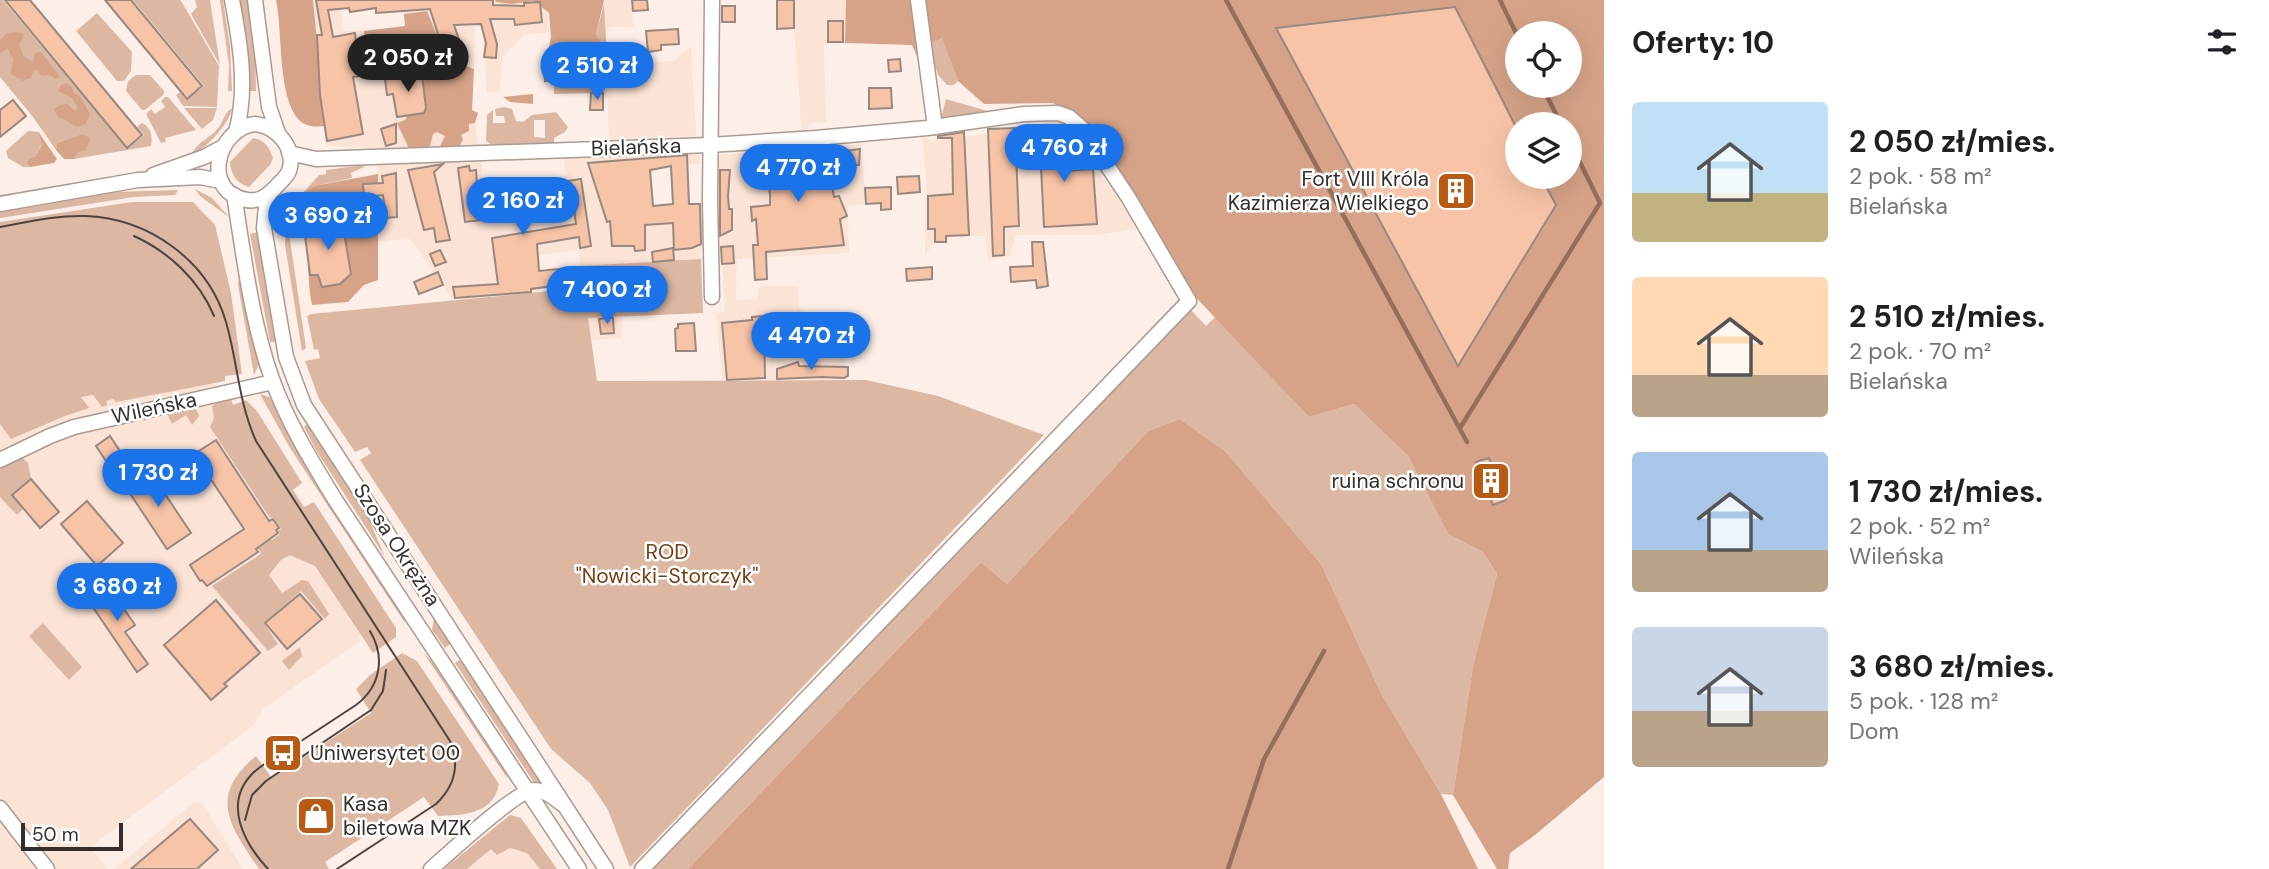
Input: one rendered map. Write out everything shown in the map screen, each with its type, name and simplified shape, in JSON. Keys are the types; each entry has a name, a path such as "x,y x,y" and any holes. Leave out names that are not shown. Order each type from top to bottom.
{"street":[{"path":"232,0 241,79 241,107 236,132"},
{"path":"255,0 271,118 281,137 289,153 288,171 272,191 252,200 234,195 221,181 218,160 223,147 242,127 255,124 271,128 281,137"},
{"path":"712,0 712,297"},
{"path":"918,0 935,127"},
{"name":"Bielańska","path":"289,153 316,159 710,145 935,127 1024,114 1050,113 1069,117 1083,129 1128,197 1189,301 642,869"},
{"path":"138,180 204,157 223,147"},
{"name":"Bielańska","path":"288,171 316,159"},
{"path":"0,204 138,180 200,177 221,181"},
{"name":"Szosa Okrężna","path":"272,191 266,206 264,228 286,357 296,388 606,869"},
{"name":"Szosa Okrężna","path":"234,195 257,327 273,382 298,437 334,498 579,869"},
{"name":"Wileńska","path":"0,460 75,427 273,382"},
{"path":"431,869 528,790 544,792 569,809"},
{"path":"0,807 47,869"}],"shaded area":[{"path":"276,0 313,0 325,126 305,124 292,110 284,80"},
{"path":"313,0 339,0 344,31 364,31 368,49 424,39 410,151 327,146"},
{"path":"402,0 475,0 474,69 463,65 450,70 427,11 404,14"},
{"path":"485,0 546,0 549,32 524,35 502,57 500,91 487,93 483,34"},
{"path":"495,0 604,0 596,35 601,47 584,56 578,76 565,75 562,61 548,52 551,37 549,13 534,1 511,4"},
{"path":"599,0 632,0 633,27 610,27 605,34"},
{"path":"777,0 846,0 845,43 824,44 826,122 809,123 806,133 802,133 794,29 777,29"},
{"path":"846,0 915,0 920,63 912,45 845,43"},
{"path":"923,0 1604,0 1604,777 1510,853 1508,869 1497,869 1453,795 1473,666 1497,574 1483,552 1448,534 1408,456 1354,404 1309,417 1187,288 1078,116 1053,103 984,104 958,81 942,38 928,44"},
{"path":"427,11 453,68 463,65 474,69 472,110 478,113 475,123 469,124 469,131 461,135 463,139 459,148 447,149 440,146 445,136 437,132 433,134 430,146 410,151 397,123 405,120 408,115 403,79 388,70 368,65 364,31 405,26 404,14"},
{"path":"14,32 24,36 19,45 24,57 33,62 35,53 41,52 60,77 56,79 50,75 42,76 37,70 33,71 31,78 23,81 11,74 13,59 8,49 0,53 0,40 7,33"},
{"path":"691,47 696,136 609,139 608,99 603,93 601,83 596,83 596,60 611,59 615,64 673,61"},
{"path":"67,83 74,93 79,95 90,114 86,124 81,126 59,118 54,109 67,104 75,111 78,108 72,98 58,91 61,85"},
{"path":"533,94 533,104 510,102 503,97"},
{"path":"475,118 478,146 431,150 429,133"},
{"path":"1065,119 1083,138 1093,169 1111,186 1136,229 1096,235 1016,235 1010,256 988,260 985,236 951,236 946,242 935,242 925,254 926,175 922,137 933,141 938,138 965,137"},
{"path":"39,133 57,159 54,163 30,167 27,163 29,159 36,156 42,144"},
{"path":"82,134 90,138 86,150 78,152 74,159 64,159 56,150 57,143"},
{"path":"861,144 866,204 848,206 849,253 737,259 736,300 757,299 759,286 798,286 799,309 804,310 805,314 846,313 845,381 722,380 716,313 725,312 715,155"},
{"path":"699,151 701,164 678,165 639,176 646,216 701,209 701,259 580,266 578,250 540,255 541,291 453,300 410,239 378,241 378,164 481,161 484,195 529,192 554,183 566,176 564,158"},
{"path":"378,174 378,280 364,285 348,302 312,305 304,232 295,210 303,193 319,185"},
{"path":"0,245 199,323 222,412 234,441 361,636 359,642 264,708 252,727 90,847 108,869 0,869"},
{"path":"623,317 621,338 591,340 587,318"},
{"path":"1180,419 1225,451 1321,564 1381,693 1441,794 1478,869 688,869 981,562 1007,584 1148,431"},
{"path":"194,802 202,803 243,869 114,869"},
{"path":"510,815 521,818 557,869 418,869 447,844 458,857"}],"green space":[{"path":"0,0 3,0 127,148 144,135 137,127 142,123 151,133 151,146 74,159 82,134 57,143 56,150 0,77"},
{"path":"133,0 180,0 219,66 217,107 183,106 176,95 180,92 186,100 204,86"},
{"path":"195,0 210,0 220,65 191,14 197,7"},
{"path":"220,0 223,0 230,46 232,91 228,91 229,66"},
{"path":"238,0 247,0 255,52 256,91 247,91"},
{"path":"604,4 607,59 596,60 596,83 601,83 603,93 554,94 554,85 562,83 561,71 557,71 556,61 553,61 552,56 581,67 580,62 584,56 595,53 602,44 596,35"},
{"path":"97,13 132,52 131,71 124,81 117,81 76,31"},
{"path":"942,37 958,81 954,85 947,85 938,75 928,44"},
{"path":"136,75 150,75 164,91 164,94 145,110 142,110 126,91 128,81"},
{"path":"168,97 196,130 165,138 166,142 161,143 146,114 151,109 155,114 165,107 161,101"},
{"path":"946,99 994,113 940,122"},
{"path":"184,108 217,108 213,120 202,129"},
{"path":"232,108 227,121 216,135 191,156 219,127"},
{"path":"495,109 512,109 516,121 523,122 532,115 556,112 568,127 554,138 554,143 492,145 486,141 487,115 493,110 493,123 505,123 504,116 496,116","holes":["534,120 545,120 545,138 534,137"]},
{"path":"28,131 39,132 43,141 36,156 27,163 30,167 23,167 8,158 6,151"},
{"path":"253,138 266,145 273,158 270,165 249,187 235,178 230,162"},
{"path":"364,165 351,173 352,178 319,185 297,212 305,234 294,236 289,233 306,348 302,351 285,245 287,211 319,175 326,174 326,170"},
{"path":"195,189 212,198 230,218 200,196"},
{"path":"178,190 175,195 134,197 0,218 0,212 5,210 115,192"},
{"path":"132,202 193,202 215,225 231,293 242,374 225,376 225,381 116,402 113,399 106,401 107,405 102,407 93,395 81,397 89,408 11,439 0,424 0,222"},
{"path":"258,232 275,342 270,342 250,234"},
{"name":"ROD \"Nowicki-Storczyk\"","path":"701,259 703,313 588,318 597,381 866,380 938,396 1044,435 630,867 608,810 590,783 551,749 360,460 371,453 367,447 355,452 319,399 305,361 320,358 318,349 314,350 307,316 582,288 580,266"},
{"path":"239,277 259,357 254,375 238,285"},
{"path":"1189,308 1206,326 1216,316 1309,417 1354,404 1408,456 1448,534 1483,552 1497,574 1473,666 1453,795 1441,794 1381,693 1321,564 1225,451 1180,419 1148,431 1007,584 981,562 688,869 651,869 1008,500 1005,496"},
{"path":"260,394 269,397 274,403 300,456 403,615 405,623 290,448"},
{"path":"231,398 233,405 246,400 257,411 302,483 293,490 304,507 314,502 396,628 396,637 373,653 315,566 290,555 281,560 269,575 282,593 302,580 308,581 329,614 325,619 301,591 264,623 278,644 268,651 212,586 261,554 256,545 269,537 272,540 280,534 278,531 281,529 273,517 270,518 210,427 214,418 212,406"},
{"path":"195,407 199,416 192,425 186,415 172,424 167,413"},
{"path":"307,424 369,519 385,557 316,450 304,427"},
{"path":"23,458 28,463 31,479 12,495 23,509 17,515 0,497 0,468"},
{"path":"434,618 450,644 445,648 432,630"},
{"path":"43,623 82,667 69,680 29,636"},
{"path":"300,647 302,656 289,670 282,661"},
{"path":"423,652 435,665 506,771 507,778"},
{"path":"402,653 417,661 499,784 496,794 490,802 476,811 438,816 424,797 325,862 329,869 259,869 232,825 228,798 232,784 256,756 272,778 371,713 356,689 370,675"},
{"path":"461,659 545,787 535,784 455,663"},
{"path":"510,815 521,818 557,869 540,869 527,853 510,848 497,855 491,849 467,869 444,869"}],"building":[{"path":"5,0 30,0 142,135 127,148"},
{"path":"105,0 131,0 202,86 187,99"},
{"path":"316,0 493,0 493,5 524,6 524,3 540,2 542,22 515,25 514,19 490,19 497,44 496,58 484,57 486,43 481,24 454,25 466,60 450,66 430,9 376,13 376,8 350,12 349,8 328,10 333,37 355,33 359,76 353,77 363,134 327,141 320,95 317,35 322,35"},
{"path":"632,0 647,0 648,10 633,11"},
{"path":"777,0 794,0 794,28 777,29"},
{"path":"722,6 735,6 735,22 722,22"},
{"name":"Fort VIII Króla Kazimierza Wielkiego","path":"1455,7 1508,112 1505,112 1505,189 1547,189 1556,205 1458,366 1276,28"},
{"path":"828,21 843,21 843,42 828,42"},
{"path":"678,29 679,44 661,45 661,50 648,52 646,31"},
{"path":"900,59 901,71 889,72 888,60"},
{"path":"556,61 558,79 545,81 543,63"},
{"path":"642,63 642,74 598,78 598,65"},
{"path":"417,72 422,75 426,108 424,113 397,117 393,94 387,95 385,79 403,77 402,73"},
{"path":"869,88 891,88 892,108 869,109"},
{"path":"591,93 603,93 603,110 590,110"},
{"path":"13,100 26,116 0,137 0,110"},
{"path":"396,124 396,143 386,146 381,129"},
{"path":"1064,126 1066,171 1093,169 1097,224 1044,227 1039,127"},
{"path":"1015,128 1019,226 1004,227 1004,255 993,256 988,129"},
{"path":"964,132 969,235 946,236 946,242 935,242 935,229 928,229 928,196 953,194 952,138 938,136"},
{"path":"860,149 859,165 843,165 845,175 831,177 834,197 839,196 847,216 840,219 844,245 766,252 767,279 755,280 753,245 758,245 756,219 752,221 751,207 770,205 770,194 768,183 749,182 748,158 784,160"},
{"path":"687,155 689,204 700,204 701,244 674,250 673,223 645,225 645,250 635,251 634,246 612,246 610,221 607,222 588,163","holes":["671,166 673,204 653,206 650,170"]},
{"path":"443,164 434,172 450,240 436,242 434,228 424,230 408,170"},
{"path":"469,166 470,171 476,170 477,184 482,183 483,195 489,195 490,206 557,199 554,183 581,179 591,246 580,248 579,237 537,244 539,271 568,268 570,284 531,289 531,292 455,298 453,287 498,284 492,238 576,224 574,209 465,222 458,168"},
{"path":"720,170 730,170 728,196 729,209 732,209 732,230 720,236"},
{"path":"396,173 397,217 386,218 383,195 364,197 363,184 383,183 382,176"},
{"path":"919,176 920,192 898,194 897,177"},
{"path":"891,187 891,209 881,210 881,203 866,204 865,188"},
{"path":"332,213 345,238 351,274 340,284 322,287 318,275 310,275 304,228 319,227 316,216"},
{"path":"1032,242 1043,242 1048,286 1037,288 1036,280 1011,282 1010,267 1033,266"},
{"path":"733,246 734,263 722,264 721,247"},
{"path":"673,248 674,260 653,262 652,252"},
{"path":"440,250 446,262 435,266 430,254"},
{"path":"932,267 932,279 907,281 906,269"},
{"path":"438,272 443,285 419,294 414,282"},
{"path":"786,314 787,326 764,328 765,378 727,380 722,323"},
{"path":"613,318 614,333 601,334 599,319"},
{"path":"820,319 821,330 790,332 790,321"},
{"path":"694,323 696,351 676,351 675,329 678,324"},
{"path":"798,362 799,366 848,367 848,376 777,379 777,369"},
{"path":"110,436 124,457 110,467 96,446"},
{"path":"216,440 269,521 273,519 279,528 276,530 278,533 256,549 258,552 207,586 200,581 190,565 244,529 194,454"},
{"name":"ruina schronu","path":"1489,458 1506,500 1493,505 1476,462"},
{"path":"149,470 191,533 167,549 125,486"},
{"path":"31,479 59,512 40,528 12,495"},
{"path":"87,501 123,543 97,566 61,524"},
{"path":"106,583 135,625 125,632 148,664 137,672 86,597"},
{"path":"300,594 322,619 287,649 265,623"},
{"path":"216,600 260,653 224,684 227,686 211,700 164,645"},
{"path":"317,804 328,822 318,828 307,810"},
{"path":"190,819 218,850 197,869 131,869"}],"waterway":[{"path":"1226,0 1467,442"},
{"path":"1500,0 1510,21"},
{"path":"1548,98 1555,112"},
{"path":"1460,428 1600,203 1582,166"},
{"path":"1228,869 1264,759 1324,651"}],"tram line":[{"path":"0,227 64,217 108,219 153,234 190,262 205,280 226,322 245,411 256,441 450,741 455,758 454,775 448,790 436,804 337,869"},
{"path":"134,236 159,250 182,268 200,291 214,316"},
{"path":"268,869 251,847 240,823 238,810 243,786 261,766 356,705 371,690 379,662 378,651 370,631"},
{"path":"245,820 252,795 266,781 371,710 383,691 386,670"}],"place":[{"name":"Fort VIII Króla Kazimierza Wielkiego","path":"1456,191"},
{"name":"ruina schronu","path":"1491,481"},
{"name":"Uniwersytet 00","path":"283,753"},
{"name":"Kasa biletowa MZK","path":"316,816"}]}
